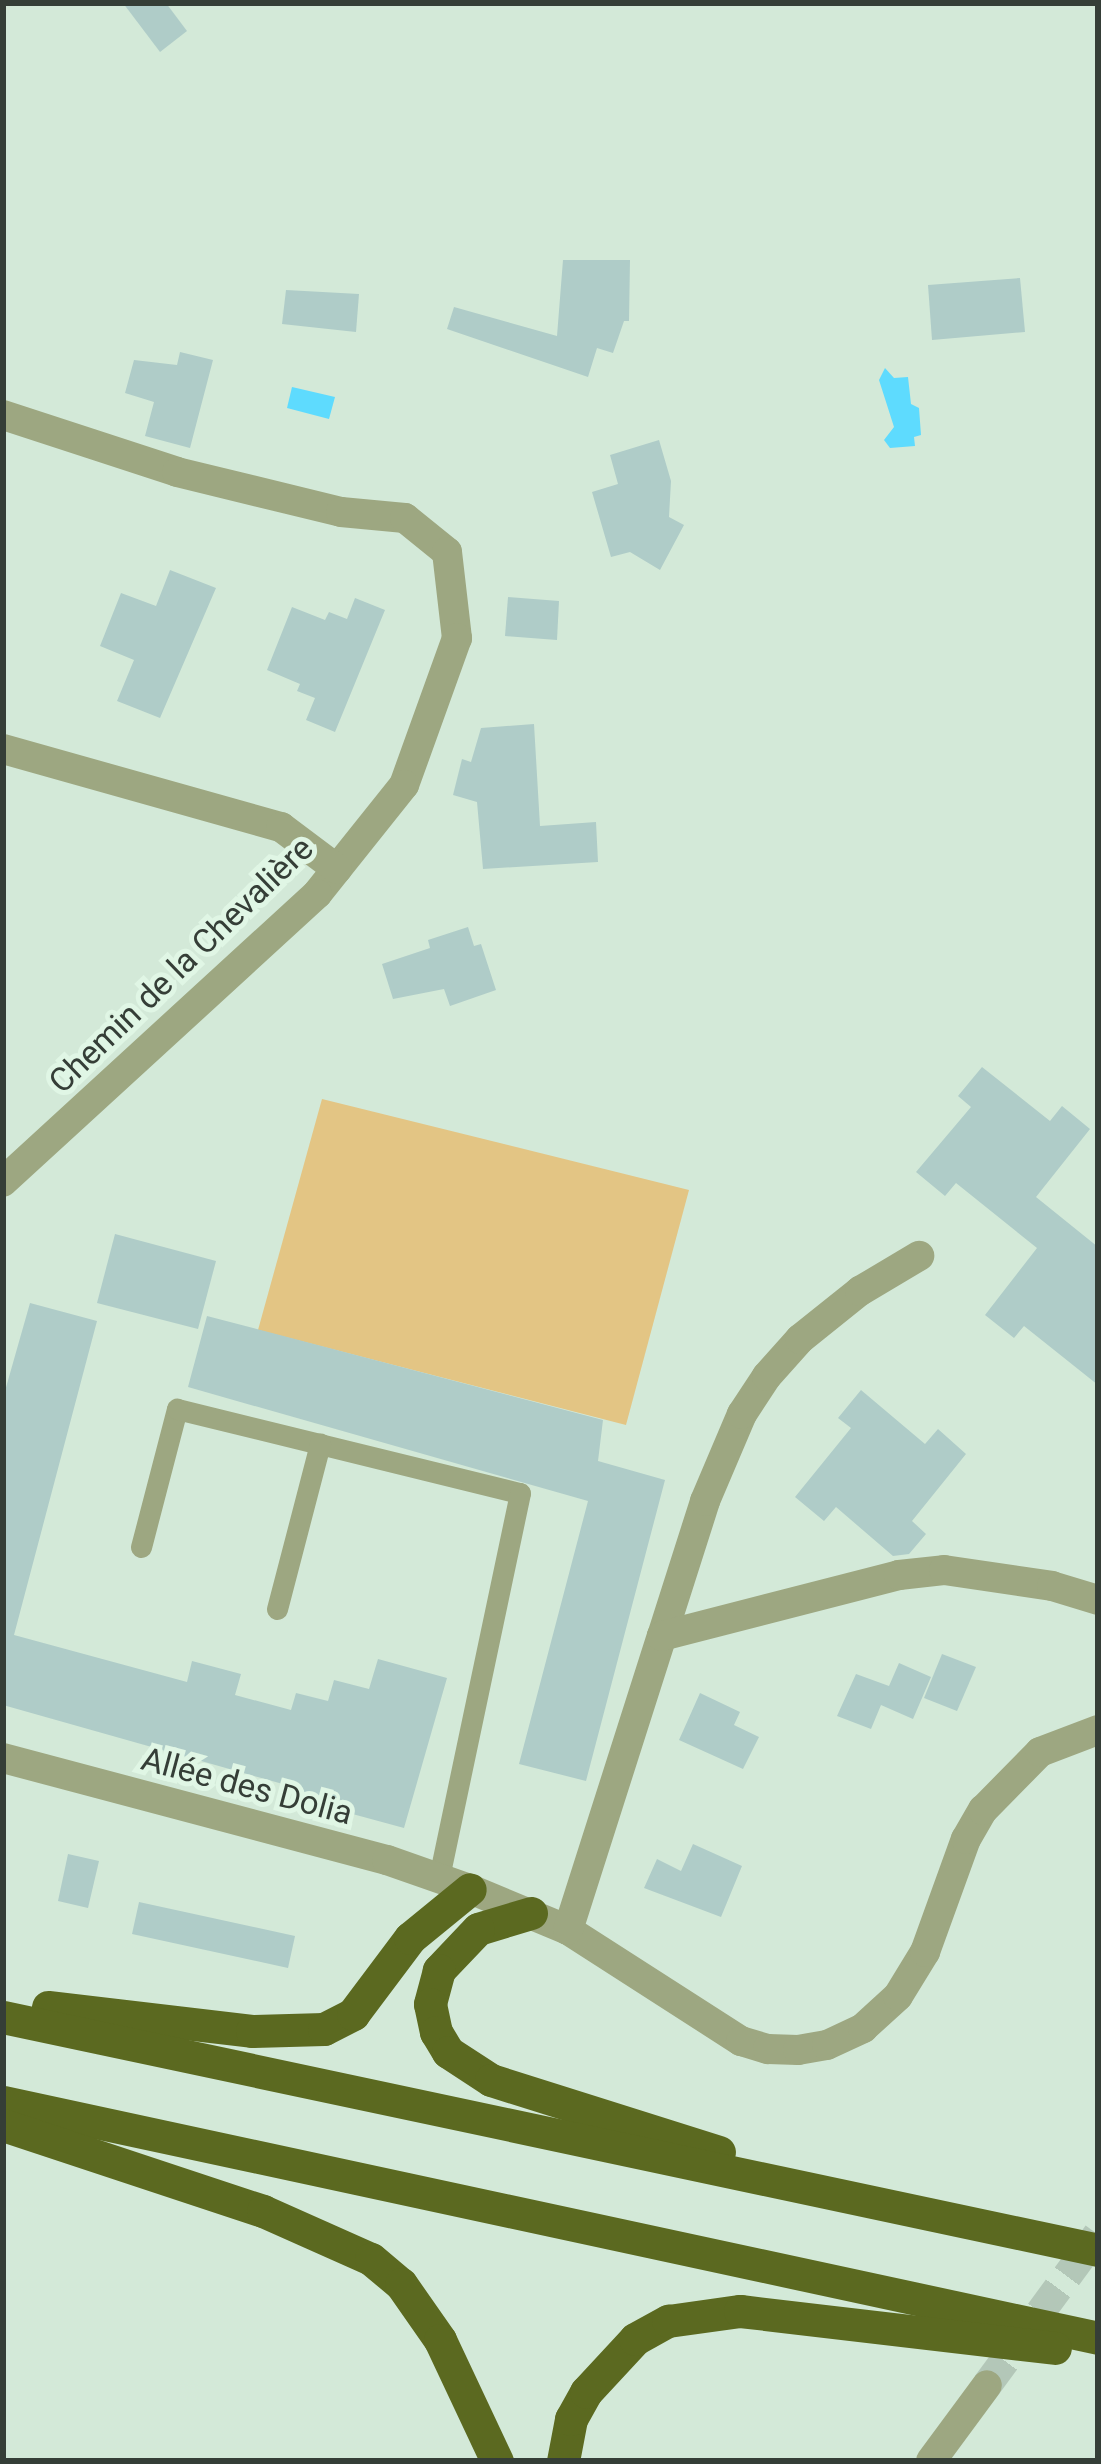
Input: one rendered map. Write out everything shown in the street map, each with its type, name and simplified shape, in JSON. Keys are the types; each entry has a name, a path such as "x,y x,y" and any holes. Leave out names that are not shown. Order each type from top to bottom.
{"highway":[{"path":"3,2001 252,2032 324,2029 353,2014 454,1883"},
{"path":"531,1913 478,1929 439,1970 430,2004 436,2032 468,2069 916,2214"},
{"path":"3,2017 1098,2250"},
{"path":"3,2102 1098,2338"},
{"path":"3,2125 262,2211 371,2259 401,2284 440,2340 497,2461"},
{"path":"563,2461 571,2420 586,2392 635,2339 668,2320 707,2312 777,2314 1098,2353"}],"street":[{"name":"Chemin de la Chevalière","path":"3,415 176,472 341,512 405,518 447,552 457,638 404,785 337,869 316,894 3,1183"},
{"path":"3,749 281,827 337,869"},
{"path":"568,1930 705,1501 742,1414 766,1376 800,1339 860,1291 919,1256"},
{"path":"662,1636 898,1575 944,1570 1052,1586 1098,1600"},
{"name":"Allée des Dolia","path":"3,1758 454,1883 568,1930 741,2041 768,2050 827,2044 863,2028 898,1996 925,1952 966,1839 1007,1780 1040,1752 1098,1730"},
{"path":"931,2461 987,2385"}],"lane":[{"path":"141,1547 177,1409 520,1493 454,1883"},
{"path":"277,1609 320,1444"}],"shaded area":[{"path":"322,1099 689,1190 626,1425 258,1330"}],"water":[{"path":"885,368 894,378 908,377 911,404 919,408 921,435 914,437 915,446 890,448 884,440 894,427 879,380"},
{"path":"292,387 335,397 329,419 287,408"}],"building":[{"path":"123,3 166,3 187,31 160,52"},
{"path":"563,260 630,260 629,321 624,321 613,353 597,348 588,377 447,329 454,307 557,336"},
{"path":"1020,278 1025,332 932,340 928,285"},
{"path":"286,290 359,294 356,332 282,324"},
{"path":"180,352 213,360 190,448 145,436 154,402 125,393 134,360 177,365"},
{"path":"659,440 671,481 669,517 684,525 660,570 630,552 611,557 592,492 618,484 610,455"},
{"path":"170,570 216,588 160,718 117,701 134,660 100,646 121,593 156,606"},
{"path":"508,597 559,601 557,640 505,636"},
{"path":"355,598 385,610 335,732 306,720 315,698 297,691 300,684 267,670 292,607 325,620 329,612 347,619"},
{"path":"534,724 540,826 596,822 598,862 483,869 477,802 453,795 462,759 471,762 481,728"},
{"path":"468,927 474,946 481,944 496,990 450,1006 444,989 393,999 382,964 430,948 428,940"},
{"path":"982,1067 1050,1121 1062,1106 1090,1129 1036,1197 1098,1247 1098,1385 1024,1326 1014,1338 985,1315 1037,1248 956,1183 945,1196 916,1172 971,1107 958,1096"},
{"path":"115,1234 216,1261 198,1329 97,1303"},
{"path":"30,1303 97,1321 14,1635 187,1682 192,1661 241,1674 235,1695 291,1710 296,1693 328,1701 334,1680 369,1689 378,1659 447,1678 404,1828 301,1800 304,1790 3,1705 3,1398"},
{"path":"207,1316 603,1420 598,1461 665,1480 586,1781 519,1764 588,1501 188,1387"},
{"path":"861,1390 925,1444 938,1429 966,1454 912,1521 926,1534 909,1554 893,1556 836,1507 824,1521 795,1497 851,1428 838,1418"},
{"path":"942,1654 976,1667 957,1711 924,1698"},
{"path":"899,1663 931,1677 913,1719 881,1705 871,1729 837,1716 856,1674 889,1686"},
{"path":"700,1693 740,1712 734,1725 759,1737 743,1769 679,1740"},
{"path":"693,1844 742,1866 721,1917 644,1888 657,1859 681,1871"},
{"path":"68,1854 99,1861 88,1908 58,1901"},
{"path":"139,1902 295,1936 288,1968 132,1934"}],"tunnel":[{"path":"987,2385 1098,2234"}]}
